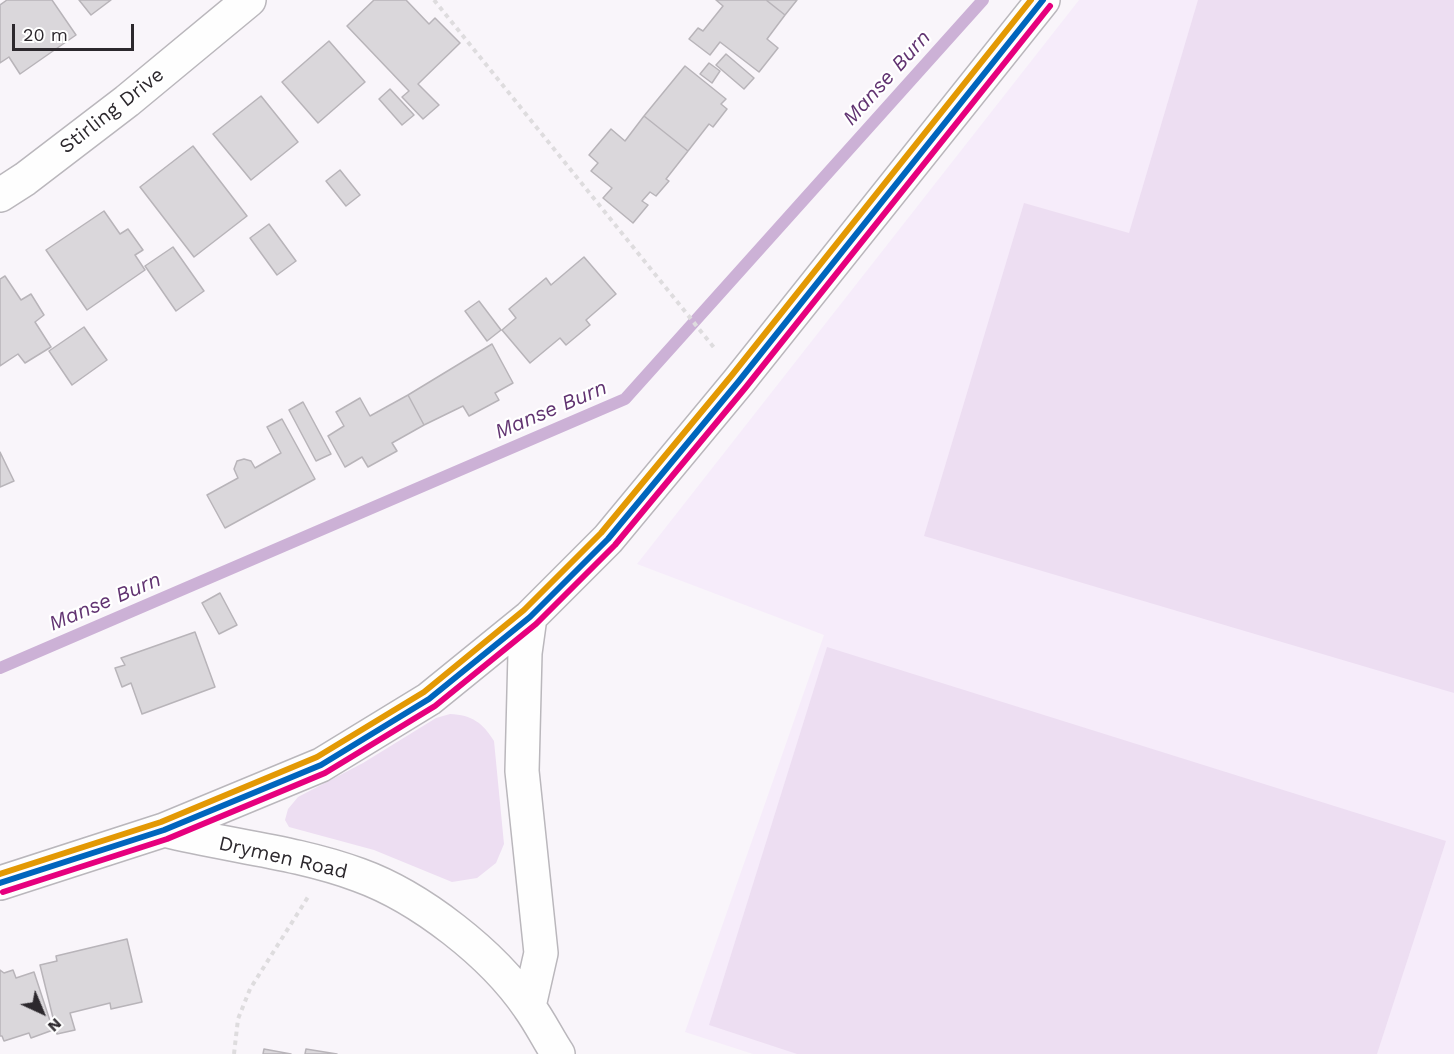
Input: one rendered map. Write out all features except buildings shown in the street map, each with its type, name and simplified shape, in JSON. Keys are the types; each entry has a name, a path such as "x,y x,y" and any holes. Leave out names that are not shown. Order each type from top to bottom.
{"main road":[{"name":"Stirling Drive","path":"0,195 25,179 127,101 249,0"},
{"path":"0,883 165,830 321,765 429,699 530,617 615,531 740,381 1043,0"},
{"path":"529,1006 541,953 522,771 525,653 530,617"},
{"name":"Drymen Road","path":"165,830 360,875 407,898 454,930 502,974 529,1006 558,1054"}],"path":[{"path":"434,0 711,344"},
{"path":"234,1054 238,1019 250,989 327,866"}],"shaded area":[{"path":"1079,0 1454,0 1454,1054 753,1054 685,1032 824,635 637,564"},
{"path":"1198,0 1454,0 1454,693 924,536 1024,203 1129,233"},
{"path":"827,647 1446,841 1377,1054 797,1054 709,1025"},
{"path":"450,714 465,716 476,721 486,729 494,741 504,844 496,863 477,878 452,882 374,850 289,827 285,820 288,809 298,797 363,763 436,718"}],"waterway":[{"name":"Manse Burn","path":"0,668 625,399 983,0"}],"transit line":[{"path":"0,874 161,822 317,757 424,692 524,610 601,533 732,375 1031,0"},
{"path":"0,883 164,830 321,765 429,699 530,617 608,539 739,381 1043,0"},
{"path":"3,892 167,839 325,773 435,706 536,624 615,545 746,387 1050,6"}]}
